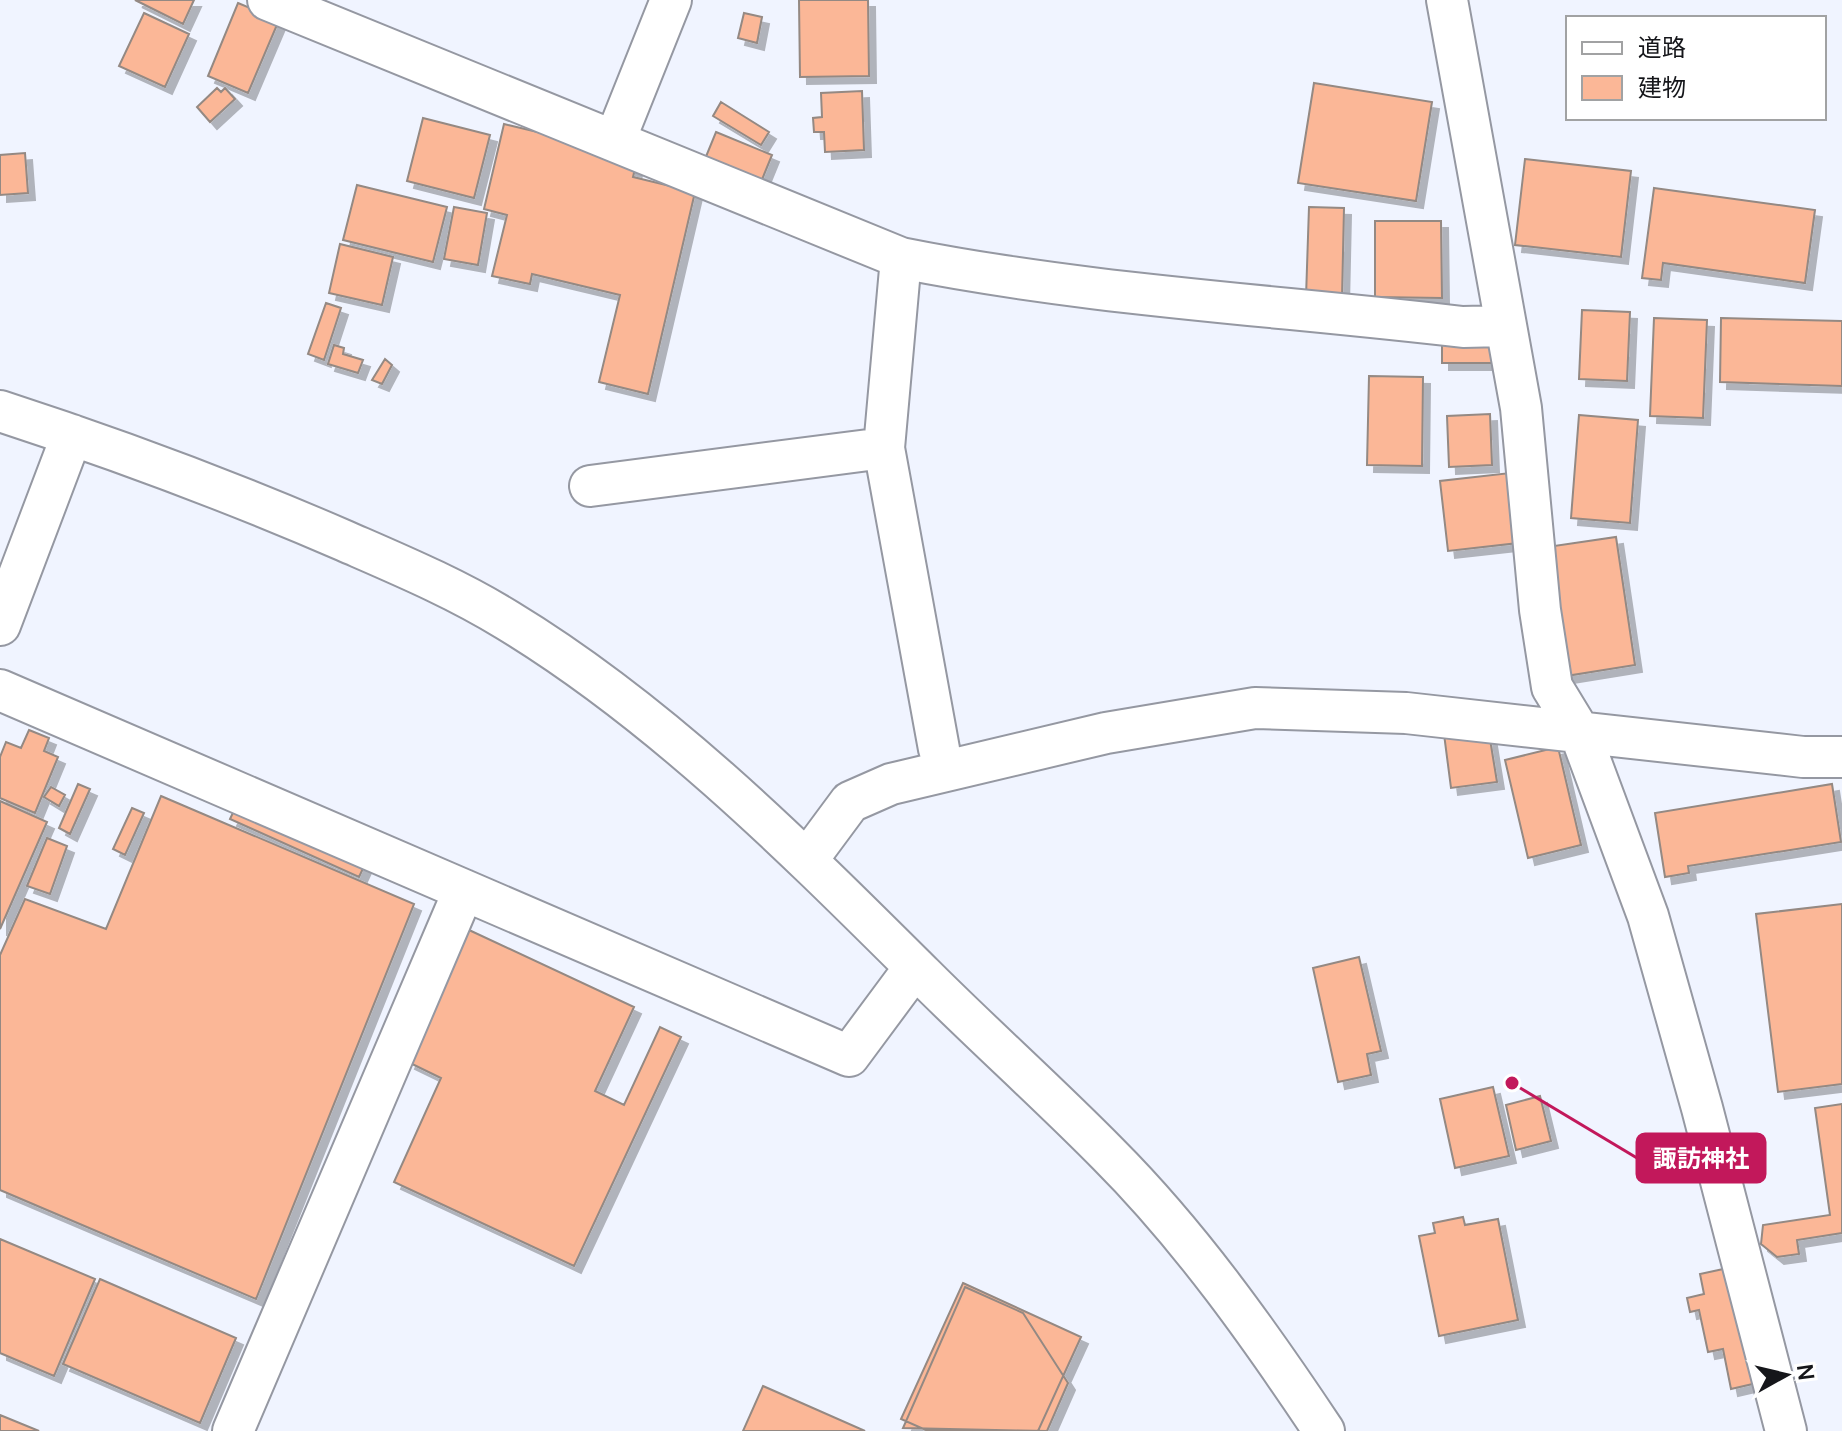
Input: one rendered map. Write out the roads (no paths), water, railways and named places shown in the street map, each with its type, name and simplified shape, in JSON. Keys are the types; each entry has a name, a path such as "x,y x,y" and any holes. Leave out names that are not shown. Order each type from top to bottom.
{"street":[{"path":"268,0 901,258 989,276 1463,327 1504,326"},
{"path":"615,140 671,0"},
{"path":"1447,0 1521,408 1540,610 1552,687 1580,733 1648,916 1702,1108 1786,1431"},
{"path":"901,258 884,448 939,749"},
{"path":"0,411 249,499 437,582 506,619 577,667 655,728 807,860 1111,1156 1190,1248 1282,1368 1324,1431"},
{"path":"0,625 72,435"},
{"path":"590,486 884,448"},
{"path":"0,690 849,1056 915,967"},
{"path":"807,860 850,802 891,784 1106,733 1255,708 1406,713 1803,757 1842,757"},
{"path":"233,1431 464,890"}],"place":[{"name":"諏訪神社","path":"1512,1083"}]}
